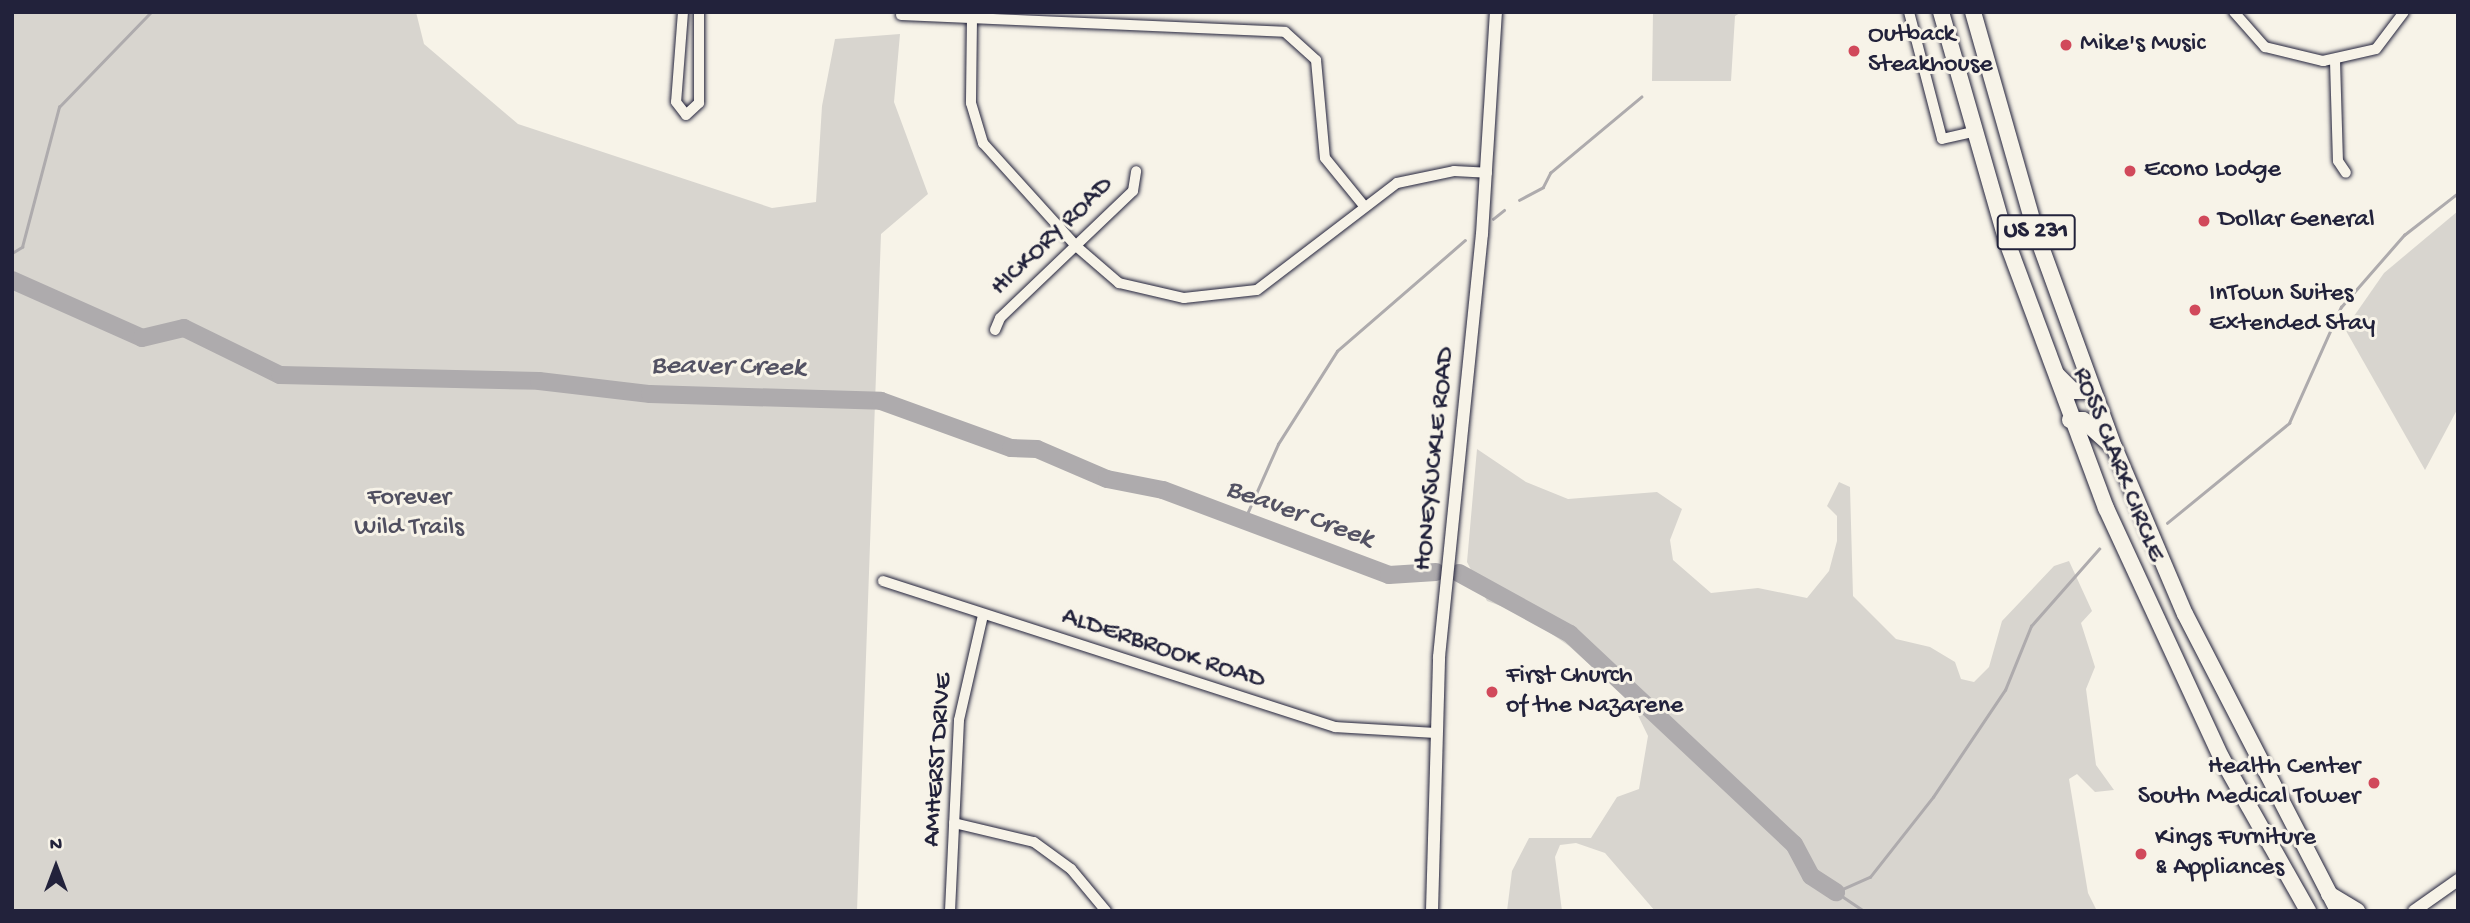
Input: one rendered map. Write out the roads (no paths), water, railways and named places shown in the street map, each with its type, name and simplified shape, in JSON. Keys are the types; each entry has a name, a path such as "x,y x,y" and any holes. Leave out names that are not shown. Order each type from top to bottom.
{"highway":[{"name":"ROSS CLARK CIRCLE","path":"1941,12 1973,132 2070,420 2193,699 2305,907"},
{"name":"ROSS CLARK CIRCLE","path":"1973,12 2034,224 2114,447 2185,614 2338,911"},
{"path":"2052,371 2073,391 2092,391"},
{"path":"2070,420 2083,420 2114,447"},
{"path":"2328,894 2357,911"}],"main road":[{"name":"HONEYSUCKLE ROAD","path":"1432,911 1435,733 1487,173 1496,12"},
{"path":"2414,911 2458,880"}],"street":[{"path":"682,12 676,102 686,115 699,103 699,12"},
{"path":"1909,12 1942,139 1973,132"},
{"path":"2234,12 2250,34 2277,53 2335,61 2382,45 2404,12"},
{"path":"901,15 1285,32 1316,60 1325,158 1365,206"},
{"path":"972,18 977,131 1001,169 1076,246 1119,283 1163,295 1220,298 1280,277 1365,206 1409,178 1487,173"},
{"path":"2335,61 2338,161 2346,173"},
{"name":"HICKORY ROAD","path":"995,330 1000,318 1133,191 1136,171"},
{"name":"ALDERBROOK ROAD","path":"883,581 1335,727 1435,733"},
{"name":"AMHERST DRIVE","path":"950,911 961,696 983,615"},
{"path":"954,823 1034,842 1071,869 1106,911"}],"waterway":[{"path":"12,253 22,247 59,107 151,12"},
{"path":"1519,200 1543,187 1550,173 1641,97"},
{"path":"2167,523 2289,423 2341,307 2404,235 2458,193"},
{"path":"1493,219 1504,210"},
{"path":"1243,523 1278,444 1337,351 1465,240"},
{"name":"Beaver Creek","path":"12,280 142,338 184,328 280,375 539,381 650,394 881,401 1011,448 1037,449 1107,479 1163,490 1389,575 1436,572"},
{"path":"1836,892 1870,877 1933,797 2005,690 2031,626 2099,549"},
{"name":"Beaver Creek","path":"1459,573 1570,634 1794,844 1811,876 1836,892"},
{"name":"Beaver Creek","path":"1836,892 1864,911"}],"place":[{"name":"Mike's Music","path":"2066,45"},
{"name":"Outback Steakhouse","path":"1854,51"},
{"name":"Econo Lodge","path":"2130,171"},
{"name":"Dollar General","path":"2204,221"},
{"name":"InTown Suites Extended Stay","path":"2195,310"},
{"name":"First Church of the Nazarene","path":"1492,692"},
{"name":"Health Center South Medical Tower","path":"2374,783"},
{"name":"Kings Furniture & Appliances","path":"2141,854"}],"park label":[{"name":"Forever Wild Trails","path":"409,514"}]}
